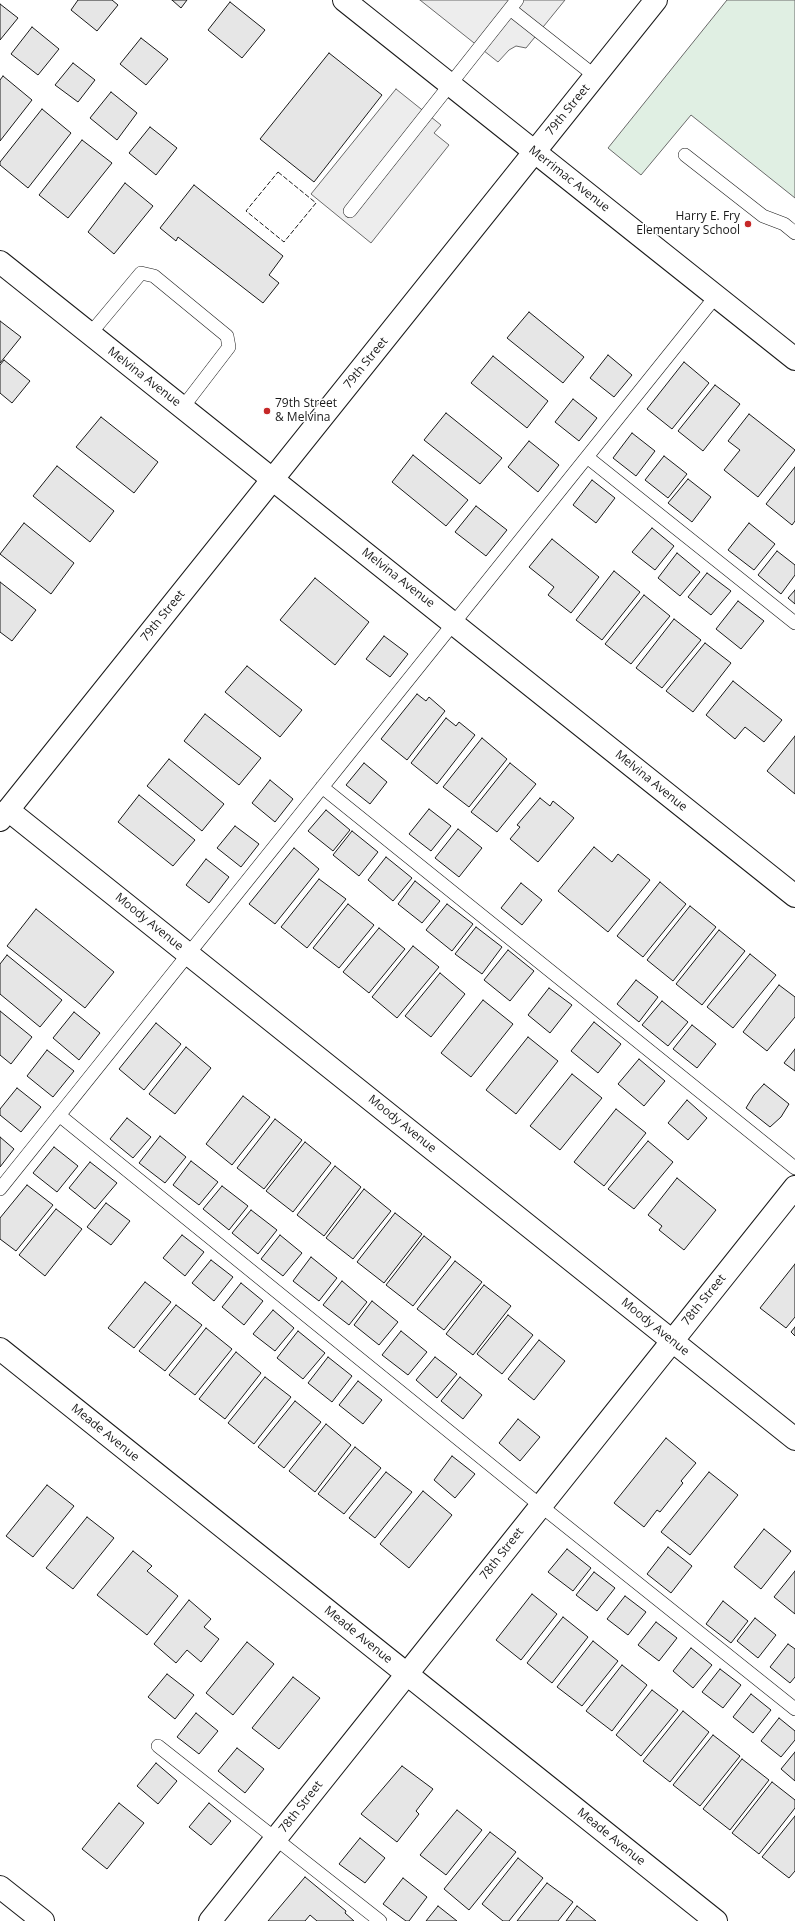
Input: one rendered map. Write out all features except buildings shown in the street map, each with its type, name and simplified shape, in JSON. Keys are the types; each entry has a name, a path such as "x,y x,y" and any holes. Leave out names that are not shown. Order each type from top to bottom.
{"street":[{"name":"Merrimac Avenue","path":"344,0 795,358"},
{"name":"79th Street","path":"4,815 656,0"},
{"name":"Melvina Avenue","path":"0,262 795,896"},
{"name":"Moody Avenue","path":"4,815 188,954 795,1439"},
{"name":"78th Street","path":"210,1921 795,1187"},
{"name":"Meade Avenue","path":"0,1349 716,1921"},
{"path":"0,1887 43,1921"}],"lane":[{"path":"350,211 513,4 595,76"},
{"path":"685,155 763,216 784,224 795,232"},
{"path":"90,334 141,273 154,276 228,336 229,347 182,407"},
{"path":"0,1188 716,296"},
{"path":"587,457 795,623"},
{"path":"322,787 795,1168"},
{"path":"59,1115 541,1506 795,1709"},
{"path":"158,1746 380,1921"}],"green space":[{"name":"Harry E. Fry Elementary School","path":"727,0 795,0 795,198 691,115 641,175 608,148"}],"shaded area":[{"path":"420,0 565,0 526,48 516,46 509,50 498,62"},
{"path":"396,89 441,125 434,133 449,145 371,243 311,194"}],"fence":[{"path":"278,172 316,203 284,242 246,211 278,172"}],"place":[{"name":"Harry E. Fry Elementary School","path":"748,224"},
{"name":"79th Street & Melvina","path":"267,411"}]}
